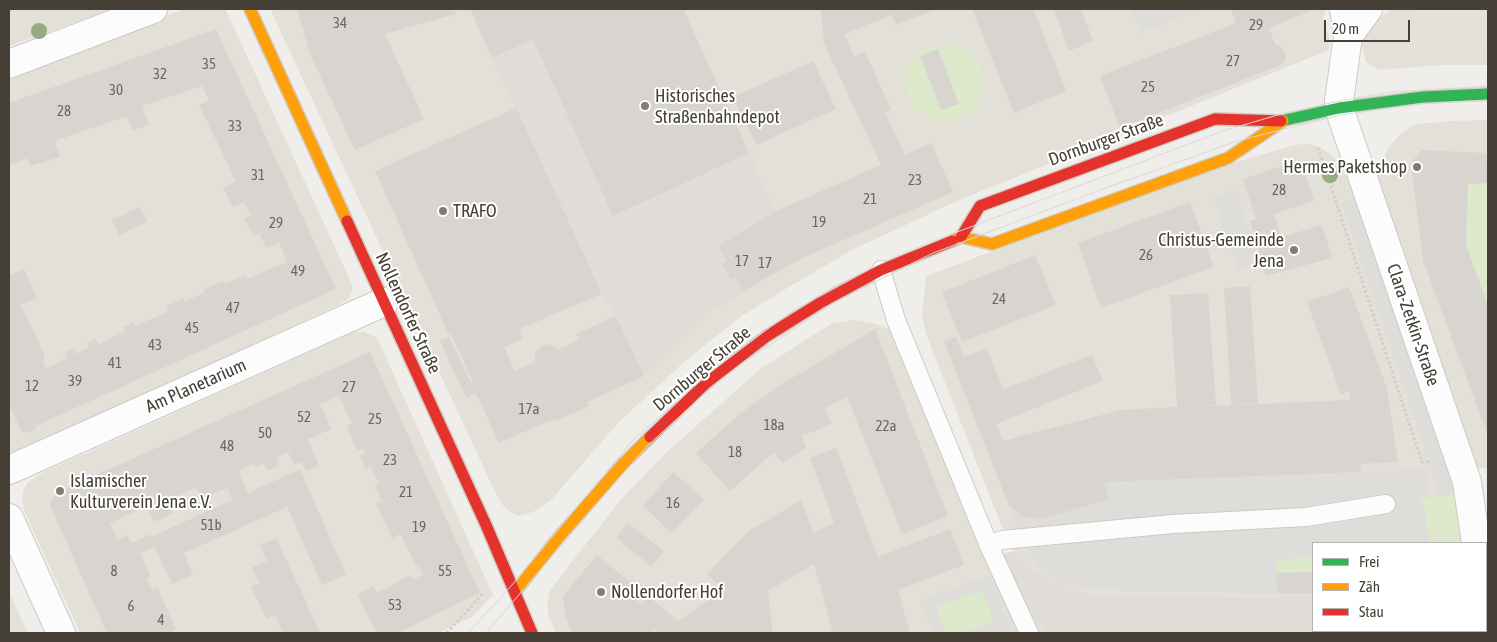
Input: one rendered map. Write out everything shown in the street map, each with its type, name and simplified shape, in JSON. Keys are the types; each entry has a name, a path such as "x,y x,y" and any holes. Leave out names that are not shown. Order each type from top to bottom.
{"street":[{"path":"9,64 153,9"},
{"name":"Nollendorfer Straße","path":"250,9 532,633"},
{"path":"1339,108 1348,36 1344,9"},
{"path":"1348,36 1368,9"},
{"name":"Dornburger Straße","path":"961,237 980,206 1215,119 1283,121 1339,108 1423,97 1488,94"},
{"name":"Clara-Zetkin-Straße","path":"1339,108 1478,482 1476,542"},
{"name":"Dornburger Straße","path":"515,592 558,538 622,465 705,384 767,336 820,303 881,270 961,237 992,244 1228,158 1283,121"},
{"name":"Am Planetarium","path":"9,470 384,302"},
{"path":"9,518 61,633"},
{"path":"515,592 515,620"}],"lane":[{"path":"881,270 896,320 989,545 1029,633"},
{"path":"989,545 1002,540 1173,524 1306,517 1386,504"}],"path":[{"path":"1318,148 1422,462 1432,461"},
{"path":"447,633 486,590"}],"shaded area":[{"path":"9,9 112,9 9,46"},
{"path":"185,9 226,10 352,284 352,292 347,300 340,304 29,449 19,452 9,451 9,72"},
{"path":"270,9 1326,9 1323,18 1330,41 1329,50 957,201 854,249 792,285 740,317 685,361 617,424 551,500 533,512 519,516 504,507 497,496"},
{"path":"470,9 683,9 798,260 709,312 644,376 616,316 602,294 569,225"},
{"path":"1131,9 1201,9 1140,33"},
{"path":"1391,9 1488,9 1488,65 1441,65 1379,70 1366,62 1361,42 1365,31"},
{"path":"1412,9 1488,9 1488,49 1408,46"},
{"path":"1488,120 1488,468 1476,469 1377,177 1388,149 1399,135 1416,124"},
{"path":"1311,144 1322,148 1333,156 1361,197 1460,542 1312,542 1312,597 1109,596 1080,592 1058,586 1033,569 1014,551 1002,527 926,334 922,316 926,276 1213,169 1291,146"},
{"path":"1236,189 1259,263 1237,270 1214,196"},
{"path":"1361,197 1462,493 1436,496 1431,468 1342,203"},
{"path":"854,320 876,324 893,331 918,355 931,379 1002,554 1029,609 1045,633 556,633 547,606 550,590 623,497 667,452 759,370 832,323"},
{"path":"354,332 365,332 374,336 379,342 493,595 472,617 438,633 80,633 24,510 23,491 27,483 40,474"},
{"path":"1426,469 1430,497 1422,498 1430,542 1312,542 1312,556 1276,561 1277,593 1128,591 1062,584 1036,567 1009,506 1022,516 1040,519 1107,500 1104,482"},
{"path":"1014,551 1033,569 1058,585 1080,592 1109,596 1312,597 1312,632 1453,633 1045,633 1029,609 1002,554"},
{"path":"990,575 1010,629 998,633 963,633 994,622 983,591 936,607 945,633 932,633 920,600"},
{"path":"9,592 28,633 9,633"}],"green space":[{"path":"945,44 960,47 972,56 981,68 984,83 981,98 972,110 960,119 945,122 930,119 918,110 909,98 906,83 909,68 918,56 930,47"},
{"path":"1488,183 1488,305 1466,245 1468,184"},
{"path":"1462,493 1463,526 1460,542 1430,542 1422,498"},
{"path":"1312,556 1312,572 1276,573 1276,561"},
{"path":"983,590 994,622 963,633 945,633 936,607"}],"building":[{"path":"297,9 454,9 456,14 385,34 424,119 355,150 311,56"},
{"name":"Historisches Straßenbahndepot","path":"470,9 683,9 749,153 613,216 533,39 492,58"},
{"path":"821,9 936,9 896,25 892,15 844,34 854,56 865,51 891,110 885,112 905,155 931,143 953,192 798,260 743,291 735,277 731,279 722,264 727,261 718,246 776,211 881,165 824,43"},
{"path":"972,9 1033,9 1066,91 1014,113"},
{"path":"1054,9 1081,9 1093,41 1069,51"},
{"path":"1231,9 1309,9 1310,11 1269,28 1275,44 1281,47 1286,57 1283,64 1120,128 1100,76 1236,23"},
{"path":"216,29 336,289 36,426 34,430 28,433 21,431 9,403 9,276 24,269 37,298 21,305 45,356 43,364 46,368 68,358 65,352 75,348 77,354 90,347 87,343 96,339 99,344 126,331 123,327 133,322 135,326 163,314 168,310 167,306 183,299 184,302 205,292 204,289 223,281 225,284 245,275 247,279 287,262 279,242 266,248 259,233 253,236 244,218 251,215 244,202 233,207 223,188 236,181 199,105 209,100 202,86 142,106 149,125 132,131 127,116 55,141 60,157 30,166 27,158 9,165 9,103"},
{"path":"938,49 959,104 941,110 920,56"},
{"path":"813,61 836,109 756,145 733,97"},
{"path":"516,108 602,294 519,329 523,339 504,347 515,371 535,362 534,356 538,348 545,344 554,346 557,350 579,340 576,334 616,316 644,376 587,402 589,406 554,421 553,419 499,443 476,393 466,398 440,341 449,337 471,383 473,382 451,334 449,335 375,171"},
{"path":"1422,150 1486,153 1488,183 1468,184 1466,245 1488,305 1488,435 1423,261 1411,163"},
{"path":"1301,160 1314,201 1274,214 1281,237 1322,225 1332,258 1266,276 1250,221 1256,219 1243,179"},
{"path":"1190,202 1214,267 1101,308 1078,243"},
{"path":"140,207 147,222 119,235 112,220"},
{"path":"1035,255 1056,305 962,342 942,292"},
{"path":"1250,286 1258,403 1231,405 1224,288"},
{"path":"1349,287 1387,388 1398,462 1360,464 1361,472 1104,482 1108,500 1040,519 1022,516 1009,506 944,341 956,337 964,357 987,348 1003,389 1092,355 1103,381 996,424 1003,441 1121,410 1177,407 1170,295 1208,293 1216,405 1192,407 1350,400 1349,391 1341,395 1307,302"},
{"path":"875,329 948,516 902,534 847,397 825,408 832,424 802,436 806,448 782,463 774,452 730,491 696,453 740,414 782,384"},
{"path":"370,352 480,593 397,633 377,633 357,594 373,586 377,593 409,576 415,579 423,575 418,565 416,566 400,534 392,538 376,503 382,503 375,486 379,484 371,466 365,469 360,456 365,454 363,449 357,450 346,425 352,423 339,396 320,404 331,429 308,439 319,466 306,471 302,462 294,465 288,452 276,458 279,466 267,471 264,463 255,467 254,464 238,471 248,493 300,469 346,575 322,585 287,507 184,553 193,575 172,584 155,547 140,553 151,577 147,579 152,590 157,587 176,629 172,633 107,633 50,505 56,493","holes":["196,487 202,499 227,488 232,500 151,537 151,534 131,543 127,535 118,540 110,523 147,506 154,522 173,513 168,501"]},
{"path":"836,448 878,557 950,529 964,565 898,590 910,633 833,633 814,564 768,591 773,633 657,633 653,628 653,633 573,633 566,618 563,596 597,555 637,588 631,596 641,604 648,596 678,621 724,590 707,574 749,531 801,500 814,533 834,522 810,458"},
{"path":"673,472 704,499 672,533 643,506"},
{"path":"628,523 664,551 651,566 616,538"},
{"path":"276,538 320,633 283,633 275,615 266,619 251,587 259,583 252,567 267,561 260,545"},
{"path":"1312,572 1312,594 1277,593 1276,573"}],"tram line":[{"path":"468,633 512,585 633,440 713,370 785,316 837,285 886,261 952,234 1223,131 1281,114 1339,101 1392,92 1488,86"},
{"path":"486,633 647,446 720,380 833,303 933,253 1237,141 1341,115 1418,104 1488,100"}],"traffic: fast":[{"path":"1281,121 1339,108 1423,97 1488,94"}],"traffic: slow":[{"path":"250,9 347,221"},
{"path":"952,241 961,237 992,244 1228,158 1283,121"},
{"path":"515,592 558,538 622,465 650,437"}],"traffic: jam":[{"path":"961,237 980,206 1215,119 1281,121"},
{"path":"347,221 486,525 532,633"},
{"path":"650,437 705,384 767,336 820,303 881,270 952,241"}],"place":[{"name":"Historisches Straßenbahndepot","path":"645,106"},
{"name":"Hermes Paketshop","path":"1417,167"},
{"name":"TRAFO","path":"443,211"},
{"name":"Christus-Gemeinde Jena","path":"1294,250"},
{"name":"Islamischer Kulturverein Jena e.V.","path":"60,491"},
{"name":"Nollendorfer Hof","path":"601,592"}]}
